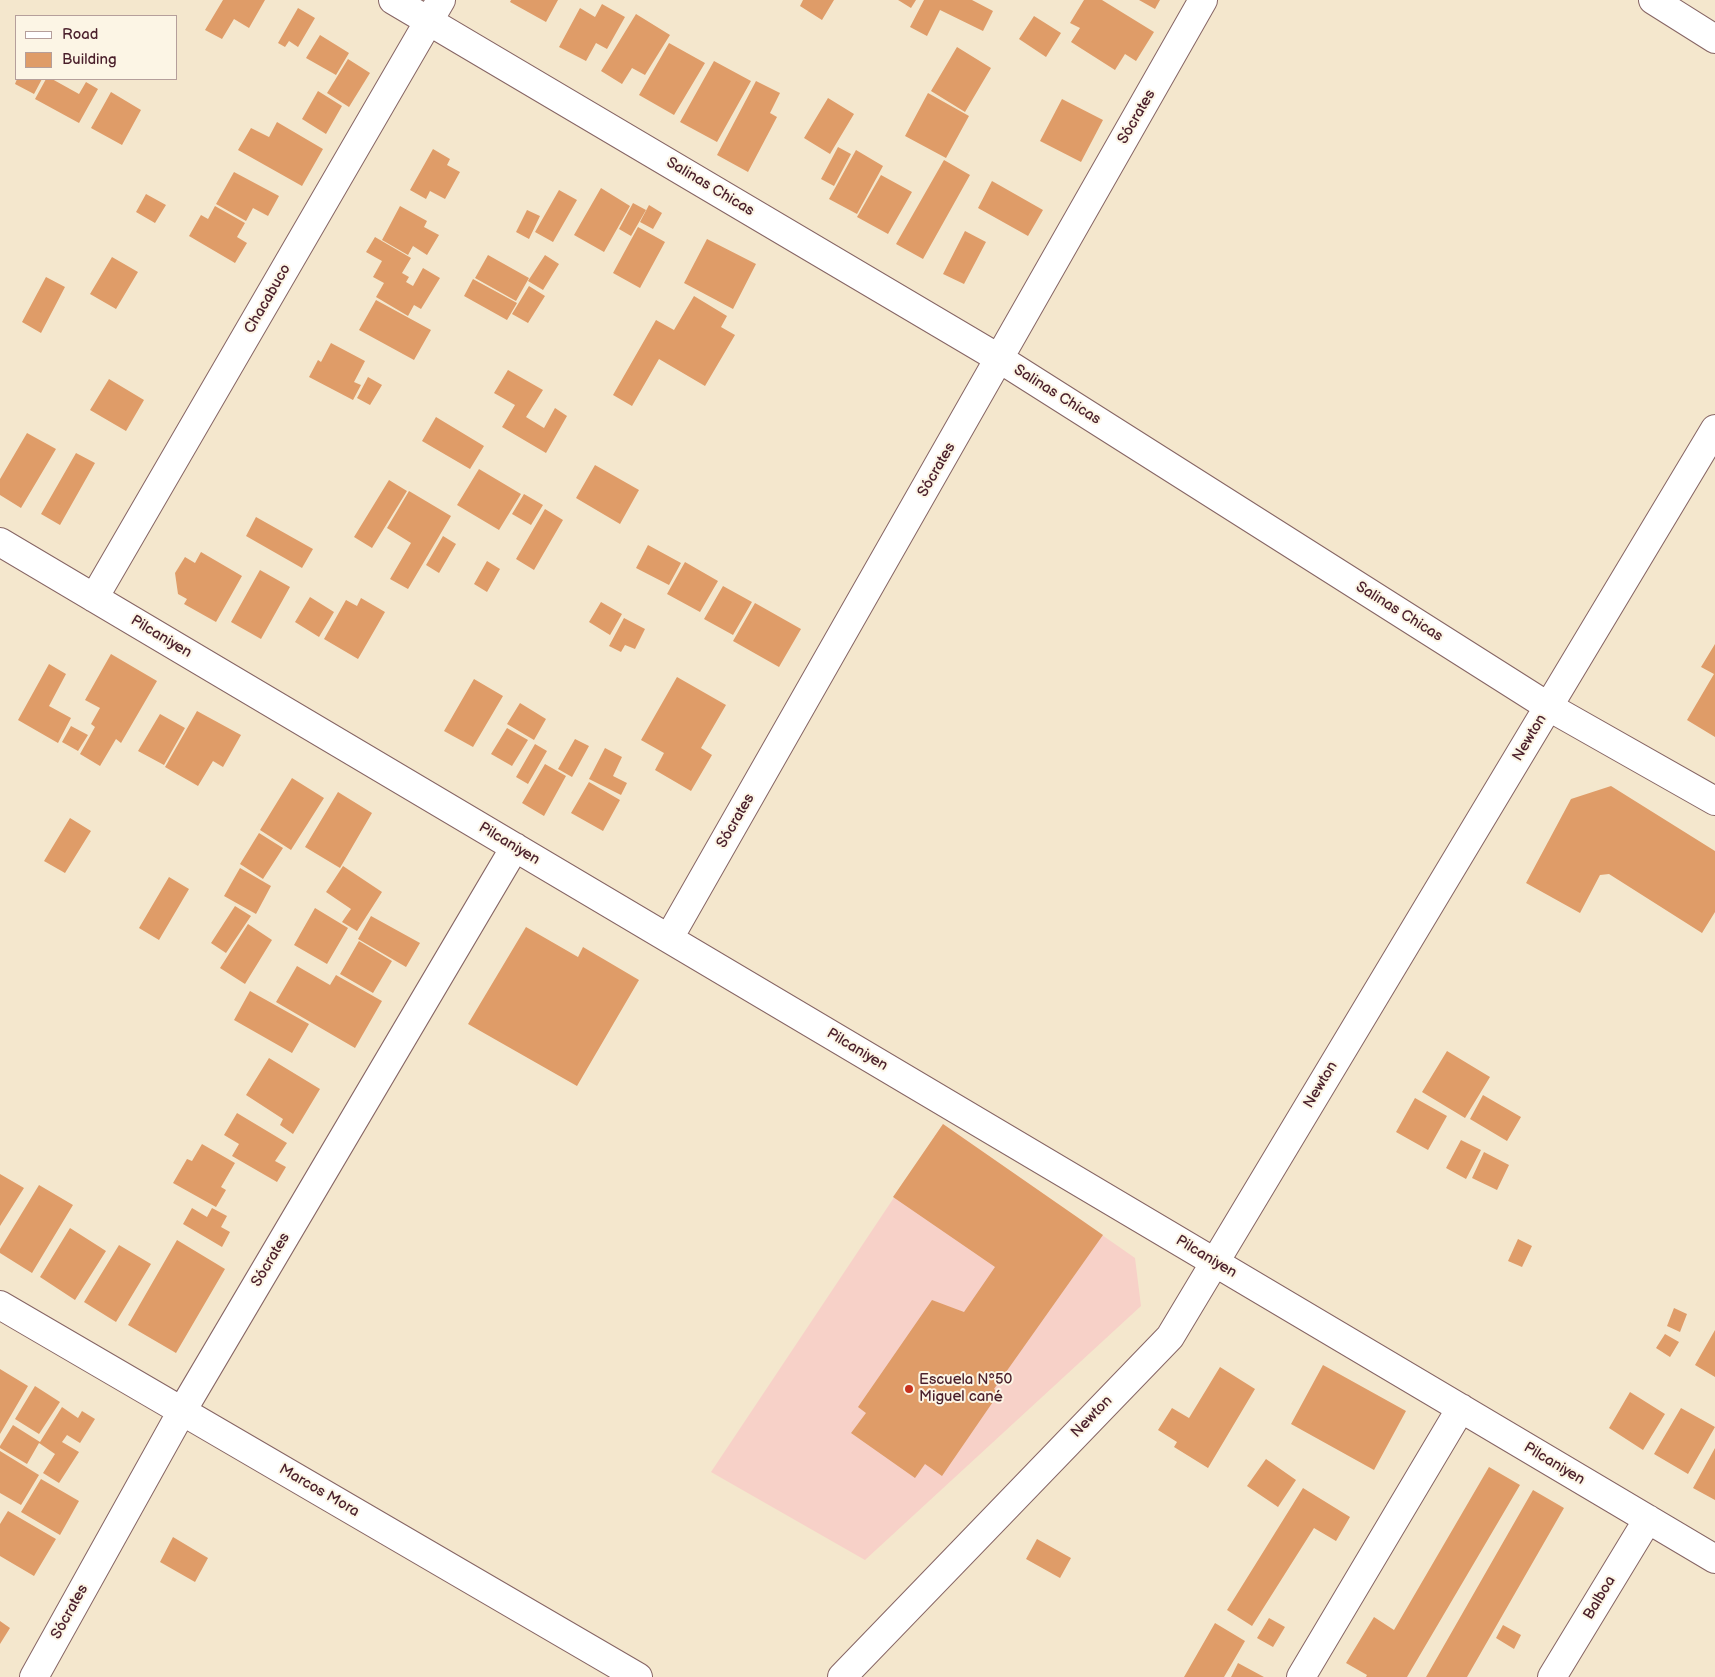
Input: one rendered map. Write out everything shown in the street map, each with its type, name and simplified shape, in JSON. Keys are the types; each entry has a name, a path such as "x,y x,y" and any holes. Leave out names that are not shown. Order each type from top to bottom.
{"street":[{"name":"Salinas Chicas","path":"393,0 435,10 1000,359 1549,707 1715,801"},
{"name":"Sócrates","path":"669,938 1204,0"},
{"path":"1653,0 1715,39"},
{"name":"Chacabuco","path":"94,598 435,10"},
{"name":"Newton","path":"842,1677 1170,1337 1715,429"},
{"name":"Pilcaniyen","path":"0,542 1715,1559"},
{"name":"Sócrates","path":"34,1677 182,1411 515,847"},
{"name":"Marcos Mora","path":"0,1304 638,1677"},
{"path":"1301,1677 1461,1408"},
{"name":"Balboa","path":"1552,1677 1648,1519"}],"shaded area":[{"name":"Escuela Nº50 Miguel cané","path":"943,1124 1135,1258 1141,1306 865,1560 711,1472"}],"building":[{"path":"223,0 265,0 249,28 234,19 222,39 205,30"},
{"path":"511,0 558,0 546,22 510,2"},
{"path":"803,0 834,0 822,20 800,6"},
{"path":"898,0 916,0 911,8"},
{"path":"924,0 972,0 993,11 983,31 940,10 927,36 910,27"},
{"path":"1084,0 1102,0 1154,32 1136,61 1125,54 1115,70 1071,42 1080,28 1070,23"},
{"path":"1139,0 1160,0 1155,9"},
{"path":"602,4 625,17 607,49 596,43 586,61 559,47 580,8 595,17"},
{"path":"298,8 315,18 298,47 289,41 285,47 278,43"},
{"path":"636,14 670,35 645,75 632,68 622,84 601,71"},
{"path":"1034,16 1061,33 1046,57 1019,39"},
{"path":"320,35 349,53 336,75 306,58"},
{"path":"669,43 705,63 674,115 639,95"},
{"path":"957,47 991,68 965,112 931,91"},
{"path":"348,59 370,73 349,107 327,93"},
{"path":"714,61 751,81 717,142 680,122"},
{"path":"17,80 41,80 34,94 15,84"},
{"path":"45,80 54,80 79,94 86,82 98,89 79,123 35,99"},
{"path":"756,81 780,93 770,113 777,117 748,172 717,155"},
{"path":"318,91 342,106 326,134 302,119"},
{"path":"111,92 141,110 122,145 91,128"},
{"path":"928,93 969,116 946,158 905,136"},
{"path":"828,98 854,114 830,154 804,138"},
{"path":"1062,99 1103,120 1081,162 1040,141"},
{"path":"277,122 323,149 302,186 238,150 251,128 269,137"},
{"path":"838,147 851,154 834,186 821,179"},
{"path":"433,149 450,159 447,165 460,172 445,199 430,191 426,199 410,190"},
{"path":"856,150 883,166 857,214 829,199"},
{"path":"944,160 970,175 923,259 896,244"},
{"path":"234,172 279,196 268,216 253,208 246,221 216,204"},
{"path":"881,175 912,192 888,234 857,217"},
{"path":"992,181 1043,210 1028,236 978,208"},
{"path":"601,188 630,206 604,252 574,235"},
{"path":"559,190 577,200 553,242 535,232"},
{"path":"146,194 166,205 155,223 136,212"},
{"path":"633,203 646,210 631,236 619,229"},
{"path":"649,205 662,213 653,229 640,222"},
{"path":"215,206 245,223 237,237 247,243 235,263 189,236 201,215 208,219"},
{"path":"400,206 427,221 424,227 439,235 427,255 413,246 408,255 382,240"},
{"path":"527,210 540,216 529,239 516,232"},
{"path":"638,227 665,242 640,288 613,273"},
{"path":"965,231 986,242 964,284 943,274"},
{"path":"375,237 411,258 402,273 409,277 406,282 413,286 423,268 440,278 421,309 414,305 408,316 376,297 384,283 373,277 382,261 366,252"},
{"path":"707,239 756,264 733,309 684,283"},
{"path":"488,255 529,278 516,301 475,278"},
{"path":"545,255 559,264 543,290 528,281"},
{"path":"112,257 138,272 116,309 90,294"},
{"path":"46,277 65,287 41,333 22,322"},
{"path":"473,279 517,303 507,320 464,296"},
{"path":"529,286 545,296 528,323 512,314"},
{"path":"694,296 727,316 721,327 735,335 705,386 659,359 632,406 613,395 656,320 674,330"},
{"path":"376,300 431,330 414,360 359,330"},
{"path":"331,343 365,361 354,382 361,385 353,400 309,377 318,360 321,362"},
{"path":"508,370 543,390 526,417 544,428 555,408 567,416 546,453 502,427 515,405 494,393"},
{"path":"368,377 382,385 370,405 357,398"},
{"path":"109,379 144,400 126,431 90,410"},
{"path":"436,417 484,446 470,469 422,441"},
{"path":"27,433 56,449 21,508 0,495 0,479"},
{"path":"76,453 95,463 60,525 41,514"},
{"path":"595,465 639,490 620,524 576,498"},
{"path":"479,469 521,494 499,530 457,505"},
{"path":"389,480 407,491 372,548 354,537"},
{"path":"409,491 451,516 408,589 390,579 411,543 387,528"},
{"path":"524,494 543,505 531,525 512,514"},
{"path":"545,509 563,520 534,570 516,559"},
{"path":"256,517 313,549 302,568 246,536"},
{"path":"443,536 456,544 439,573 426,565"},
{"path":"648,545 681,563 669,585 636,568"},
{"path":"201,552 242,576 216,622 184,604 187,599 178,594 175,573 185,557 195,563"},
{"path":"487,561 500,569 487,592 474,584"},
{"path":"685,562 718,581 700,612 667,594"},
{"path":"260,570 290,587 261,639 231,622"},
{"path":"723,586 752,602 733,635 704,619"},
{"path":"310,597 334,612 319,637 295,622"},
{"path":"361,598 385,612 358,659 324,639 346,600 357,606"},
{"path":"601,602 622,614 610,635 589,622"},
{"path":"755,603 801,629 779,667 733,641"},
{"path":"624,618 645,629 635,649 625,645 621,652 609,646"},
{"path":"1715,644 1715,737 1687,720 1714,674 1701,667"},
{"path":"111,654 157,681 121,743 116,739 100,766 80,754 95,727 91,724 100,708 85,700"},
{"path":"49,664 66,674 49,706 71,718 58,743 18,720"},
{"path":"677,677 726,705 701,748 712,755 691,791 655,770 664,753 641,740"},
{"path":"474,679 503,696 473,747 444,731"},
{"path":"520,703 546,719 534,740 507,724"},
{"path":"197,711 241,735 223,767 213,761 198,786 165,767"},
{"path":"160,714 185,728 164,765 138,751"},
{"path":"71,726 88,735 78,751 62,742"},
{"path":"507,728 528,740 512,766 491,754"},
{"path":"575,739 589,746 572,777 558,769"},
{"path":"535,744 547,751 528,784 516,777"},
{"path":"605,748 622,757 613,776 627,783 621,795 589,779"},
{"path":"545,764 566,776 544,816 522,803"},
{"path":"292,778 324,798 291,850 260,830"},
{"path":"589,782 620,800 603,831 571,813"},
{"path":"1611,786 1715,851 1715,912 1702,933 1609,874 1600,875 1580,913 1526,883 1571,799"},
{"path":"338,792 372,813 340,868 305,847"},
{"path":"70,818 91,831 65,873 44,861"},
{"path":"259,833 283,848 263,879 240,864"},
{"path":"343,866 382,892 357,931 342,922 351,909 326,892"},
{"path":"240,868 271,886 256,914 224,896"},
{"path":"169,877 189,889 159,940 139,928"},
{"path":"235,906 251,916 226,953 211,943"},
{"path":"315,908 348,928 327,964 294,945"},
{"path":"371,916 420,943 406,967 358,939"},
{"path":"248,924 272,940 245,984 220,968"},
{"path":"526,927 578,957 583,947 639,980 577,1086 468,1024"},
{"path":"359,941 392,961 373,993 340,974"},
{"path":"297,966 330,985 336,975 382,1001 355,1048 276,1002"},
{"path":"250,991 309,1024 292,1053 234,1020"},
{"path":"1447,1051 1490,1077 1465,1118 1422,1092"},
{"path":"269,1058 320,1089 293,1134 280,1125 283,1119 246,1095"},
{"path":"1483,1095 1521,1117 1507,1141 1470,1119"},
{"path":"1415,1098 1447,1116 1428,1150 1396,1132"},
{"path":"237,1113 287,1143 275,1161 286,1167 277,1182 232,1156 239,1144 224,1135"},
{"path":"943,1124 1103,1235 994,1389 999,1393 942,1476 925,1464 915,1478 851,1433 866,1413 858,1407 932,1300 964,1312 995,1267 893,1197"},
{"path":"1461,1140 1481,1150 1466,1179 1446,1168"},
{"path":"202,1144 235,1163 221,1187 226,1190 216,1207 173,1183 187,1159 192,1161"},
{"path":"1484,1152 1509,1165 1497,1190 1472,1178"},
{"path":"0,1174 24,1188 0,1226"},
{"path":"39,1185 73,1205 32,1273 0,1253 0,1249"},
{"path":"192,1208 207,1217 212,1208 227,1216 221,1227 230,1232 222,1247 183,1224"},
{"path":"70,1228 106,1251 75,1300 40,1277"},
{"path":"1518,1239 1532,1246 1522,1267 1508,1261"},
{"path":"177,1240 225,1269 176,1353 128,1325"},
{"path":"119,1245 151,1264 116,1322 84,1302"},
{"path":"1674,1308 1687,1314 1680,1332 1667,1326"},
{"path":"1715,1330 1715,1377 1695,1365"},
{"path":"1665,1334 1679,1342 1670,1357 1656,1348"},
{"path":"1323,1365 1406,1411 1374,1470 1291,1424"},
{"path":"1220,1367 1255,1389 1208,1468 1174,1447 1177,1442 1158,1430 1172,1408 1189,1418"},
{"path":"0,1369 28,1386 0,1434"},
{"path":"35,1386 60,1402 39,1434 15,1419"},
{"path":"1630,1392 1665,1414 1643,1450 1609,1428"},
{"path":"62,1407 78,1418 82,1411 95,1419 80,1443 67,1435 62,1442 79,1452 59,1483 43,1473 55,1454 39,1443 27,1464 0,1448 0,1446 13,1425 40,1442"},
{"path":"1681,1408 1715,1427 1688,1474 1654,1454"},
{"path":"1715,1448 1715,1500 1693,1488"},
{"path":"0,1451 39,1475 21,1505 0,1493"},
{"path":"1266,1459 1296,1480 1278,1507 1247,1486"},
{"path":"1489,1467 1520,1485 1407,1677 1366,1677 1367,1675 1346,1663 1374,1617 1394,1630"},
{"path":"41,1479 79,1501 60,1535 21,1512"},
{"path":"1303,1488 1350,1517 1336,1541 1314,1528 1252,1626 1227,1610"},
{"path":"1533,1490 1564,1508 1467,1677 1426,1677"},
{"path":"8,1511 56,1539 34,1576 0,1556 0,1524"},
{"path":"173,1537 208,1558 195,1582 160,1562"},
{"path":"1037,1539 1071,1558 1060,1578 1026,1559"},
{"path":"1269,1618 1285,1627 1273,1647 1257,1638"},
{"path":"0,1621 10,1628 0,1644"},
{"path":"1215,1623 1245,1641 1224,1677 1184,1677"},
{"path":"1503,1625 1521,1635 1514,1649 1496,1638"},
{"path":"1238,1663 1264,1677 1231,1677"}],"place":[{"name":"Escuela Nº50 Miguel cané","path":"909,1389"}]}
